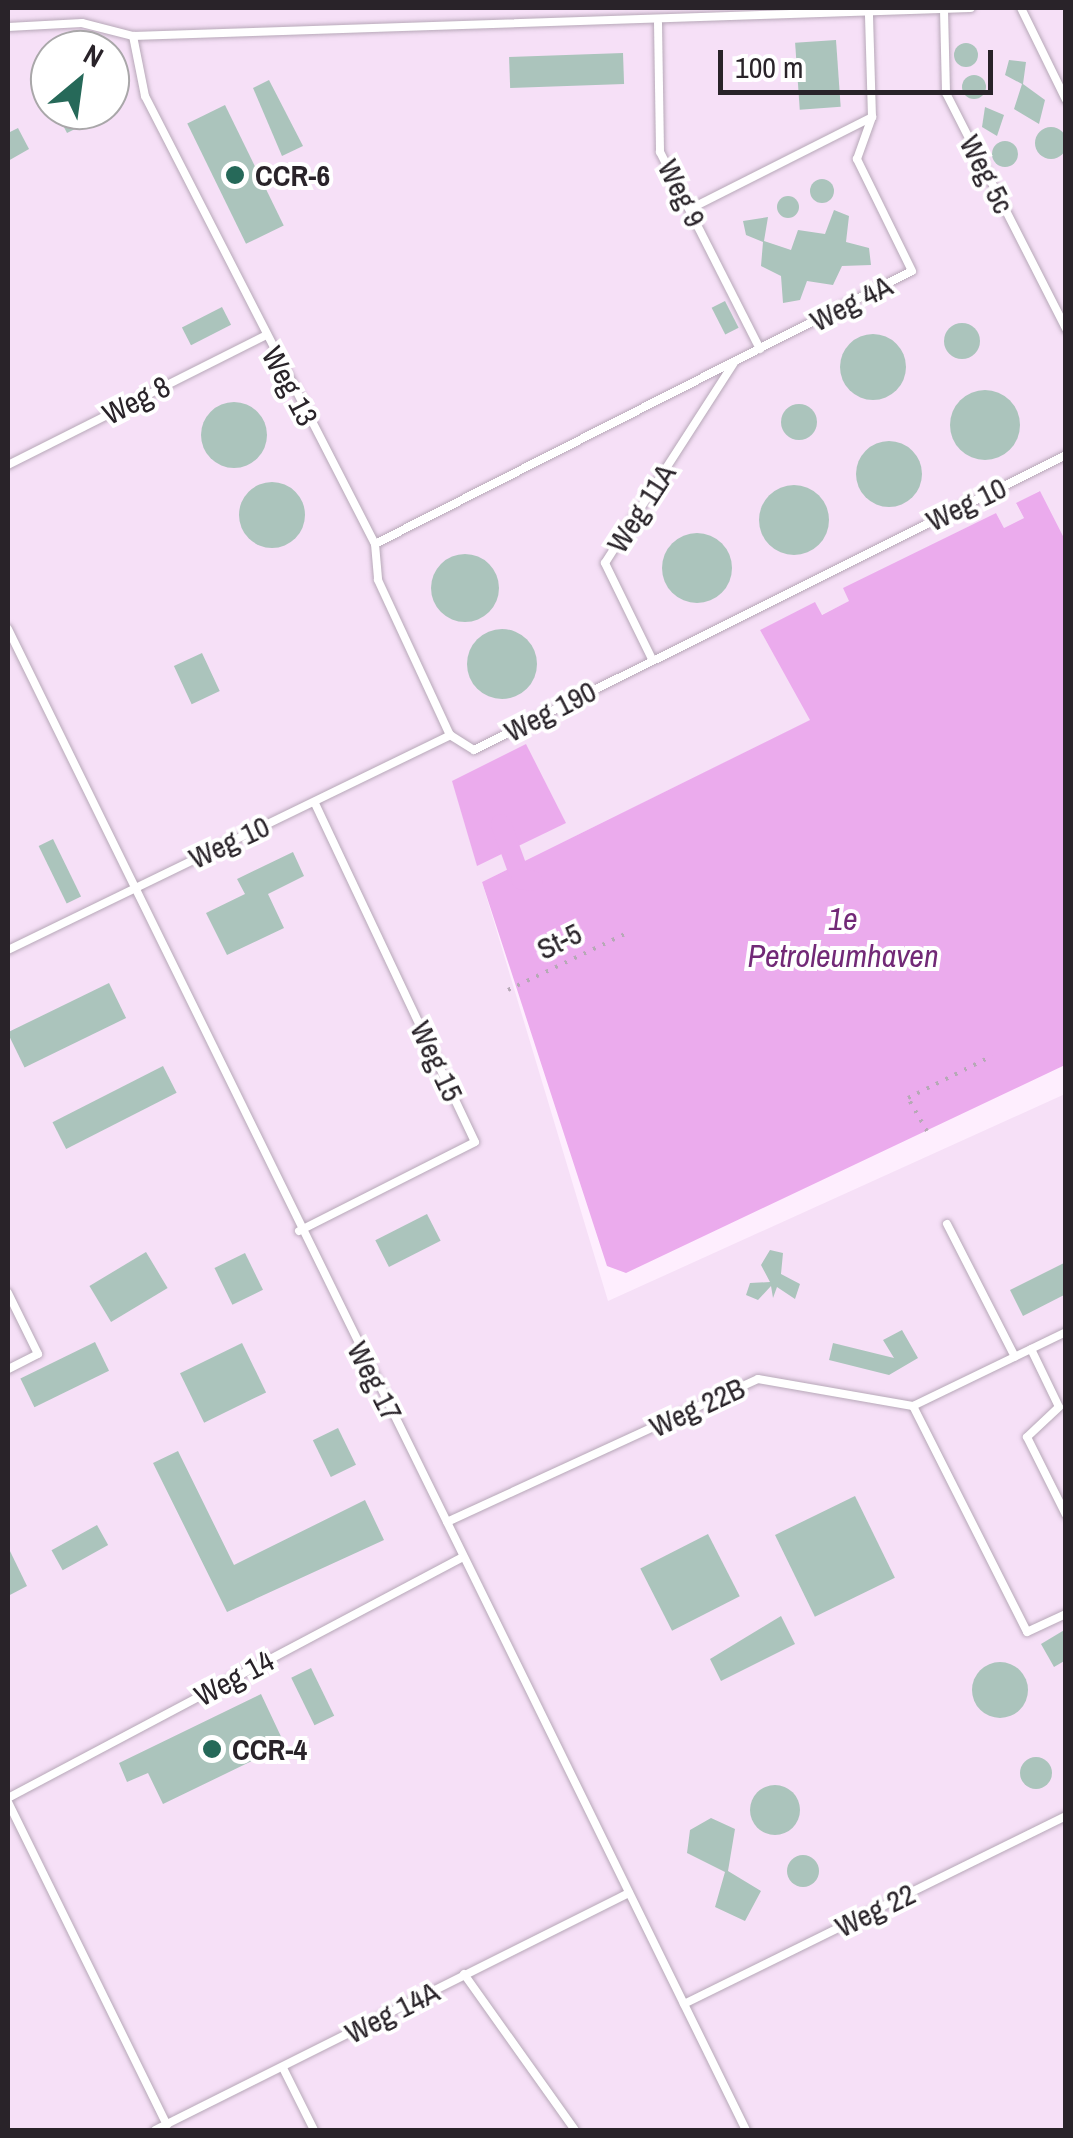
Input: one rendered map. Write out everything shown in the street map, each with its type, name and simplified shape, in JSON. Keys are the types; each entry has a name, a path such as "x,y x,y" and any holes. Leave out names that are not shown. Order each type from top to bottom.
{"lane":[{"path":"8,27 82,24 133,36 658,23 696,12 869,14 972,8"},
{"path":"1021,8 1066,100"},
{"name":"Weg 5c","path":"944,10 946,93 1066,329"},
{"name":"Weg 4A","path":"760,349 912,271 857,158 872,117 869,14"},
{"name":"Weg 9","path":"658,23 660,152 760,349"},
{"name":"Weg 13","path":"133,36 144,96 264,336 375,544 378,580 450,735"},
{"path":"690,209 872,117"},
{"name":"Weg 8","path":"8,465 264,336"},
{"path":"375,544 760,349"},
{"name":"Weg 11A","path":"652,659 605,563 735,362"},
{"name":"Weg 10","path":"652,659 1066,455"},
{"name":"Weg 17","path":"8,630 299,1232 447,1522 461,1558 746,2130"},
{"name":"Weg 190","path":"450,735 474,750 652,659"},
{"name":"Weg 10","path":"8,950 450,735"},
{"name":"Weg 15","path":"299,1232 475,1142 314,802"},
{"path":"947,1224 1015,1357"},
{"path":"8,1293 38,1354 8,1369"},
{"path":"1066,1332 912,1406 1027,1632 1066,1614"},
{"path":"1032,1349 1058,1408 1027,1437 1066,1516"},
{"name":"Weg 22B","path":"447,1522 758,1379 912,1406"},
{"name":"Weg 14","path":"8,1800 461,1558"},
{"path":"8,1800 167,2125"},
{"name":"Weg 22","path":"684,2004 1066,1816"},
{"name":"Weg 14A","path":"154,2130 629,1893"},
{"path":"464,1974 575,2130"},
{"path":"283,2068 314,2130"}],"path":[{"name":"St-5","path":"508,990 629,932"},
{"path":"927,1131 908,1098 992,1056"}],"shaded area":[{"path":"8,8 1065,8 1065,542 1039,491 1016,504 1024,518 1004,528 996,513 844,589 850,601 821,615 815,603 760,630 811,720 482,882 608,1301 1065,1094 1065,2130 8,2130"}],"water":[{"name":"1e Petroleumhaven","path":"1040,491 1066,542 1065,1065 626,1273 607,1266 482,882 810,720 760,630 815,602 822,615 849,601 843,588 996,513 1004,528 1024,518 1016,503"},
{"path":"526,744 566,823 477,866 452,781"}],"building":[{"path":"836,40 841,107 800,110 795,43"},
{"path":"966,43 975,46 975,64 966,67 957,64 954,55 957,46"},
{"path":"623,53 624,84 510,88 509,57"},
{"path":"1009,60 1026,62 1023,84 1045,100 1039,124 1014,109 1022,84 1005,75"},
{"path":"974,75 983,78 983,96 974,99 965,96 962,87 965,78"},
{"path":"269,80 303,146 282,156 253,88"},
{"name":"CCR-6","path":"225,105 284,225 246,244 187,123"},
{"path":"985,107 1004,115 997,136 982,127"},
{"path":"1051,127 1062,132 1067,143 1062,154 1051,159 1040,154 1035,143 1040,132"},
{"path":"18,128 29,149 8,161 8,133"},
{"path":"1005,141 1014,145 1018,154 1014,163 1005,167 996,163 992,154 996,145"},
{"path":"822,179 834,191 822,203 810,191"},
{"path":"788,196 796,199 796,215 788,218 780,215 777,207 780,199"},
{"path":"834,210 849,216 846,242 869,248 871,265 842,266 833,285 807,281 800,300 783,303 781,276 761,266 763,242 746,235 743,221 768,217 764,241 791,250 798,230 825,234"},
{"path":"725,301 739,328 725,335 712,308"},
{"path":"222,307 231,325 191,345 182,327"},
{"path":"962,323 975,328 980,341 975,354 962,359 949,354 944,341 949,328"},
{"path":"873,334 896,344 906,367 896,390 873,400 850,390 840,367 850,344"},
{"path":"985,390 1010,400 1020,425 1010,450 985,460 960,450 950,425 960,400"},
{"path":"234,402 257,412 267,435 257,458 234,468 211,458 201,435 211,412"},
{"path":"799,404 812,409 817,422 812,435 799,440 786,435 781,422 786,409"},
{"path":"889,441 912,451 922,474 912,497 889,507 866,497 856,474 866,451"},
{"path":"272,482 295,492 305,515 295,538 272,548 249,538 239,515 249,492"},
{"path":"794,485 818,496 829,520 818,544 794,555 770,544 759,520 770,496"},
{"path":"697,533 721,544 732,568 721,592 697,603 673,592 662,568 673,544"},
{"path":"465,554 478,556 489,564 497,575 497,601 489,612 478,620 465,622 452,620 441,612 433,601 431,588 433,575 441,564 452,556"},
{"path":"502,629 516,631 527,639 535,650 535,678 527,689 516,697 502,699 488,697 477,689 469,678 467,664 469,650 477,639 488,631"},
{"path":"202,653 220,691 192,704 174,666"},
{"path":"53,839 81,897 67,904 39,846"},
{"path":"293,852 304,876 268,894 284,928 227,955 206,913 245,894 237,879"},
{"path":"109,983 126,1018 25,1068 8,1032"},
{"path":"163,1066 177,1093 66,1149 53,1122"},
{"path":"427,1214 441,1241 389,1267 375,1240"},
{"path":"770,1250 783,1253 781,1274 800,1284 795,1299 777,1287 773,1298 771,1286 758,1300 746,1295 750,1283 770,1282 761,1265"},
{"path":"146,1252 168,1288 111,1322 89,1286"},
{"path":"245,1253 263,1290 232,1305 214,1268"},
{"path":"1066,1262 1066,1294 1023,1316 1010,1290"},
{"path":"902,1330 918,1358 889,1375 829,1360 833,1343 894,1358 883,1340"},
{"path":"95,1342 109,1371 34,1407 20,1378"},
{"path":"242,1343 266,1392 204,1423 180,1373"},
{"path":"338,1428 356,1465 331,1477 313,1440"},
{"path":"178,1451 234,1565 365,1500 384,1540 227,1612 153,1463"},
{"path":"855,1496 895,1578 815,1617 775,1535"},
{"path":"97,1525 108,1545 63,1570 52,1550"},
{"path":"708,1534 740,1596 672,1631 640,1569"},
{"path":"8,1547 27,1586 8,1596"},
{"path":"781,1616 795,1644 721,1681 710,1659"},
{"path":"1066,1629 1066,1660 1054,1667 1041,1644"},
{"path":"1000,1662 1020,1670 1028,1690 1020,1710 1000,1718 980,1710 972,1690 980,1670"},
{"path":"311,1668 334,1716 314,1725 291,1678"},
{"name":"CCR-4","path":"261,1694 285,1745 163,1804 148,1773 127,1782 119,1763"},
{"path":"1036,1757 1048,1761 1052,1773 1048,1785 1036,1789 1024,1785 1020,1773 1024,1761"},
{"path":"775,1785 793,1792 800,1810 793,1828 775,1835 757,1828 750,1810 757,1792"},
{"path":"711,1818 735,1829 728,1871 761,1891 745,1921 715,1907 725,1872 687,1853 690,1830"},
{"path":"803,1855 815,1859 819,1871 815,1883 803,1887 791,1883 787,1871 791,1859"}],"waterway":[{"path":"501,824 521,879 533,881"}],"place":[{"name":"CCR-6","path":"235,175"},
{"name":"CCR-4","path":"212,1749"}]}
